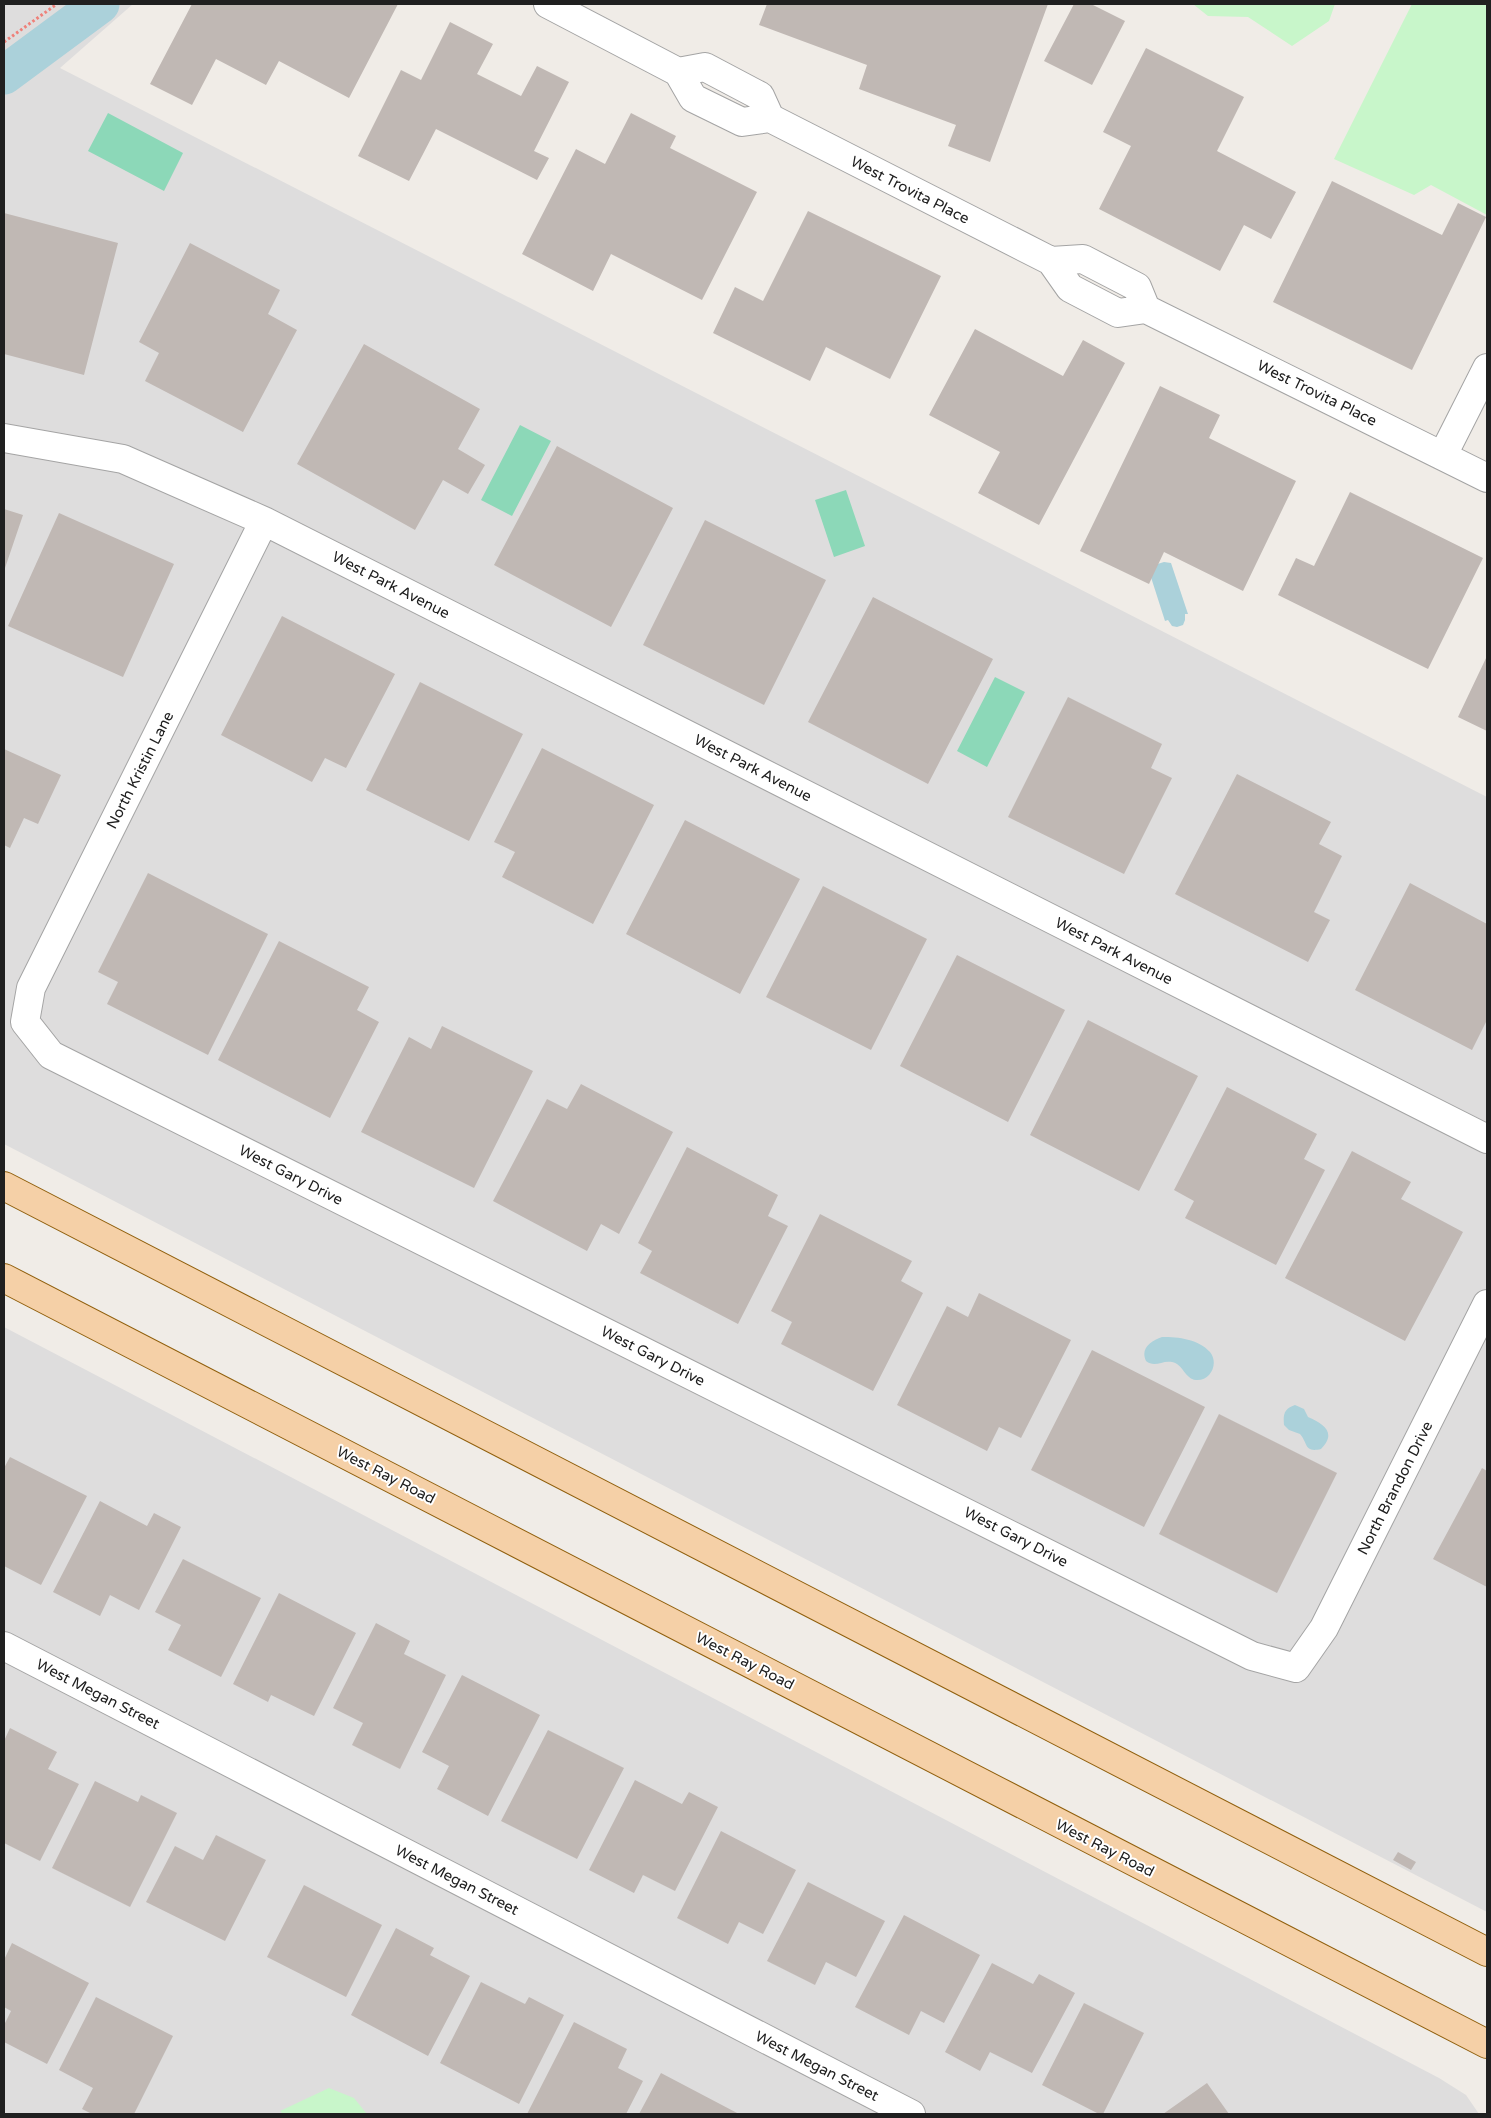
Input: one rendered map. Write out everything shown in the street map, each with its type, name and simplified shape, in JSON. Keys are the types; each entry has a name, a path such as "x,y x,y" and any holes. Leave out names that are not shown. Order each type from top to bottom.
{"main road":[{"path":"4,1186 1487,1952"},
{"name":"West Ray Road","path":"4,1278 1487,2044"}],"street":[{"name":"West Trovita Place","path":"548,4 678,72 705,67 760,96 770,118 1051,262 1070,288 1118,313 1146,309 1487,478"},
{"path":"1443,455 1487,368"},
{"name":"West Park Avenue","path":"4,438 123,459 264,521 1487,1139"},
{"name":"North Kristin Lane","path":"25,1022 31,988 264,521"},
{"name":"West Gary Drive","path":"25,1022 50,1054 1252,1656 1296,1668"},
{"name":"North Brandon Drive","path":"1296,1668 1324,1628 1487,1304"},
{"name":"West Megan Street","path":"4,1646 911,2114"}],"path":[{"path":"4,42 57,4"}],"shaded area":[{"path":"4,4 133,4 60,68 1487,797 1487,1912 4,1144"},
{"path":"4,1327 1439,2078 1466,2095 1479,2114 4,2114"}],"green space":[{"path":"1193,4 1335,4 1329,21 1292,46 1248,17 1208,16"},
{"path":"1412,4 1487,4 1487,215 1431,185 1414,195 1334,159"},
{"path":"108,113 183,153 164,191 88,151"},
{"path":"520,425 551,441 512,516 481,500"},
{"path":"846,490 865,546 834,557 815,500"},
{"path":"995,677 1025,692 987,767 957,751"},
{"path":"329,2088 354,2098 367,2114 283,2114 280,2111"}],"water":[{"path":"1164,562 1171,563 1188,614 1185,614 1183,625 1177,627 1172,626 1168,620 1165,621 1149,571 1151,566"},
{"path":"1162,1337 1188,1340 1200,1344 1210,1352 1214,1361 1212,1370 1206,1378 1201,1380 1192,1379 1176,1363 1152,1364 1146,1361 1144,1352 1148,1346"},
{"path":"1295,1405 1304,1409 1308,1417 1319,1423 1326,1430 1328,1438 1321,1449 1312,1450 1307,1446 1300,1434 1289,1430 1284,1425 1285,1412"}],"building":[{"path":"192,4 398,4 349,98 279,61 266,85 216,59 192,105 150,84"},
{"path":"767,4 1048,4 990,162 948,146 956,125 859,89 867,65 759,25"},
{"path":"1074,4 1091,4 1125,21 1092,85 1044,61"},
{"path":"450,22 493,44 477,74 521,96 537,66 569,82 534,151 549,158 537,180 436,129 409,181 358,156 401,70 421,80"},
{"path":"1146,48 1244,97 1217,151 1296,192 1271,239 1244,225 1220,271 1099,209 1131,146 1103,132"},
{"path":"631,113 676,136 670,148 757,192 702,300 611,254 593,291 522,254 576,149 605,164"},
{"path":"1332,181 1442,235 1458,203 1486,217 1412,370 1273,302"},
{"path":"808,211 941,276 890,379 826,347 810,381 713,333 735,287 763,301"},
{"path":"4,213 118,243 84,375 4,354"},
{"path":"190,243 280,290 268,314 297,330 243,432 145,381 159,353 139,342"},
{"path":"975,329 1063,376 1083,340 1125,363 1039,525 978,493 1000,452 929,415"},
{"path":"364,344 480,409 458,449 485,465 468,494 443,480 415,530 297,464"},
{"path":"1160,386 1220,415 1209,438 1296,481 1243,591 1164,552 1149,584 1080,551"},
{"path":"557,446 673,508 611,627 494,565"},
{"path":"1350,492 1483,558 1428,669 1278,595 1296,558 1314,566"},
{"path":"4,509 23,515 4,571"},
{"path":"59,513 174,564 123,677 8,626"},
{"path":"705,520 826,580 764,705 643,645"},
{"path":"873,597 993,659 928,784 808,722"},
{"path":"282,616 395,674 346,768 325,758 312,782 221,735"},
{"path":"1487,656 1487,731 1458,717"},
{"path":"420,682 523,734 469,841 366,790"},
{"path":"1068,697 1162,744 1151,768 1172,778 1124,874 1008,817"},
{"path":"542,748 654,805 593,924 502,877 515,852 494,842"},
{"path":"4,749 61,775 38,824 24,818 10,848 4,845"},
{"path":"1237,774 1331,822 1319,844 1342,856 1314,912 1330,920 1308,962 1175,894"},
{"path":"685,820 800,879 740,994 626,934"},
{"path":"148,873 268,934 208,1055 107,1004 118,982 98,972"},
{"path":"1410,883 1487,924 1487,1020 1472,1050 1355,990"},
{"path":"823,886 927,939 871,1050 766,997"},
{"path":"279,941 369,987 357,1010 379,1022 330,1118 218,1060"},
{"path":"957,955 1065,1010 1008,1122 900,1066"},
{"path":"1088,1020 1198,1076 1139,1191 1030,1135"},
{"path":"442,1026 533,1071 474,1188 361,1132 409,1037 431,1049"},
{"path":"581,1084 673,1132 619,1234 601,1224 587,1251 493,1201 547,1099 567,1109"},
{"path":"1227,1087 1317,1134 1304,1159 1325,1170 1276,1265 1185,1218 1194,1201 1174,1190"},
{"path":"687,1147 778,1195 768,1216 788,1226 738,1324 640,1273 652,1251 638,1243"},
{"path":"1352,1151 1411,1182 1401,1199 1463,1232 1405,1341 1285,1278"},
{"path":"820,1214 912,1261 901,1281 923,1293 873,1391 781,1344 792,1322 771,1311"},
{"path":"979,1293 1071,1340 1021,1438 999,1427 987,1451 897,1405 947,1306 968,1317"},
{"path":"1092,1350 1205,1407 1144,1527 1031,1470"},
{"path":"1219,1414 1337,1473 1277,1593 1159,1534"},
{"path":"10,1457 87,1496 41,1585 4,1566 4,1468"},
{"path":"1482,1468 1487,1471 1487,1587 1433,1559"},
{"path":"100,1501 147,1526 154,1513 181,1527 139,1610 110,1595 100,1616 53,1592"},
{"path":"183,1559 261,1598 221,1677 168,1650 181,1625 155,1612"},
{"path":"279,1593 356,1633 314,1716 271,1695 268,1702 233,1684"},
{"path":"376,1623 410,1641 404,1654 446,1675 400,1769 352,1745 363,1723 333,1708"},
{"path":"462,1675 540,1715 488,1816 437,1789 449,1766 422,1752"},
{"path":"10,1728 57,1752 48,1769 79,1784 40,1861 4,1843 4,1741"},
{"path":"548,1730 624,1768 577,1859 501,1821"},
{"path":"635,1780 682,1804 689,1792 718,1807 675,1891 643,1875 634,1893 589,1870"},
{"path":"95,1781 138,1802 141,1795 177,1813 130,1907 52,1868"},
{"path":"721,1831 796,1870 763,1934 739,1922 728,1944 677,1918"},
{"path":"216,1835 266,1860 225,1941 146,1902 175,1846 203,1860"},
{"path":"1398,1852 1416,1862 1411,1870 1393,1860"},
{"path":"808,1882 885,1921 856,1977 826,1962 815,1985 767,1961"},
{"path":"304,1885 382,1925 346,1997 267,1957"},
{"path":"904,1915 980,1955 944,2023 921,2011 909,2035 855,2007"},
{"path":"396,1928 434,1948 430,1955 470,1976 428,2056 351,2015"},
{"path":"12,1943 89,1983 47,2064 4,2042 4,2025 11,2011 4,2007 4,1960"},
{"path":"992,1963 1033,1984 1039,1974 1075,1993 1032,2073 990,2052 980,2071 945,2052"},
{"path":"481,1982 525,2004 529,1997 564,2015 519,2104 440,2063"},
{"path":"96,1997 173,2036 134,2114 92,2114 82,2109 93,2088 59,2070"},
{"path":"1084,2003 1144,2033 1103,2114 1099,2114 1042,2085"},
{"path":"574,2022 627,2049 618,2068 643,2081 626,2114 527,2114"},
{"path":"661,2073 739,2114 639,2114"},
{"path":"1207,2083 1229,2114 1163,2114"}],"waterway":[{"path":"4,75 100,4"}]}
